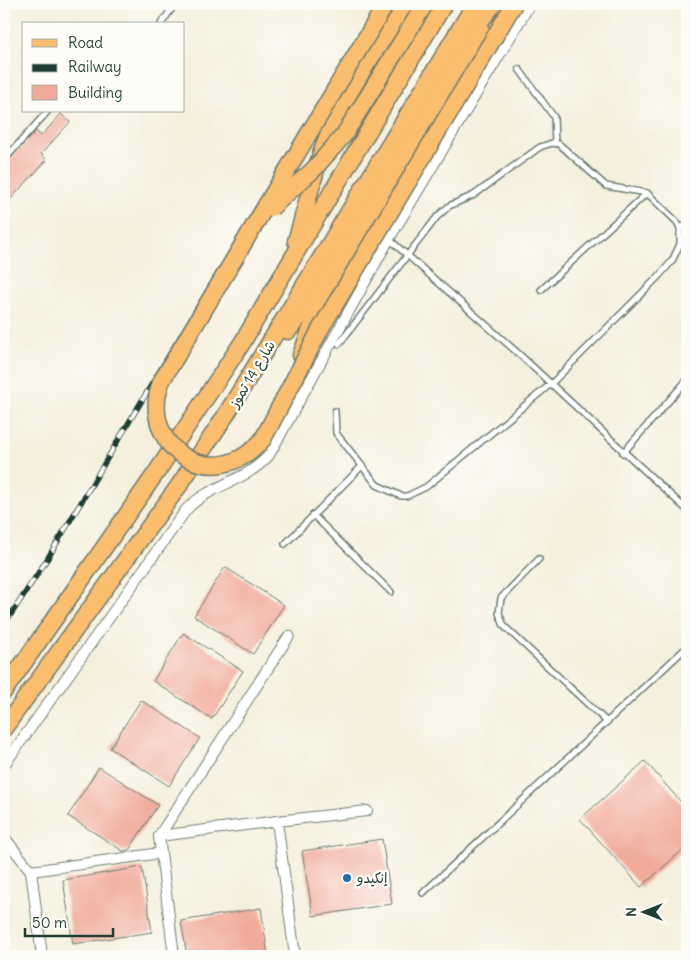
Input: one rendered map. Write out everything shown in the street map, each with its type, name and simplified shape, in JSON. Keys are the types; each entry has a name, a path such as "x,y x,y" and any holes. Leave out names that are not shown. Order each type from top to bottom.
{"main road":[{"path":"386,4 161,382 155,404 156,416 165,438 176,451 191,461 214,466 236,461 256,448 282,406 321,328 514,4"},
{"path":"281,280 297,239 319,158 343,106 405,4"},
{"path":"242,244 261,218 324,159 344,135 425,4"},
{"name":"شارع 14 تموز","path":"4,691 156,473 237,351 444,4"},
{"name":"شارع 14 تموز","path":"4,728 178,487 241,392 475,4"},
{"path":"241,392 262,360 305,309 462,48 494,4"},
{"path":"282,406 315,318 472,54 498,4"}],"street":[{"path":"4,765 186,510 205,493 246,475 269,455 389,239 530,4"},
{"path":"174,956 159,836 289,636"},
{"path":"159,836 367,811"},
{"path":"277,821 295,956"},
{"path":"4,837 31,872 42,956"},
{"path":"31,872 161,853"}],"lane":[{"path":"162,22 174,4"},
{"path":"519,69 554,117 555,143"},
{"path":"4,160 47,112"},
{"path":"335,411 336,433 377,485 401,496 414,493 426,487 552,383 672,261 680,244 680,228 647,193 606,186 560,145 555,143 540,147 474,195 449,206 406,254 339,344"},
{"path":"541,290 647,193"},
{"path":"680,228 687,224"},
{"path":"389,239 552,383 623,453 687,510"},
{"path":"623,453 687,380"},
{"path":"285,544 362,466"},
{"path":"313,515 391,592"},
{"path":"539,559 501,598 499,613 504,626 607,722"},
{"path":"423,893 687,647"}],"building":[{"path":"61,114 70,122 41,154 47,160 4,206 4,165 36,131 41,136"},
{"path":"225,567 284,605 253,654 194,616"},
{"path":"183,633 243,671 212,719 153,681"},
{"path":"141,700 200,738 169,786 110,748"},
{"path":"645,761 687,809 687,846 641,887 580,819"},
{"path":"99,767 158,805 129,850 123,851 68,816"},
{"name":"إنكيدو","path":"382,839 392,904 313,916 302,851"},
{"path":"142,867 152,932 73,944 63,880"},
{"path":"261,908 268,956 187,956 181,921"}],"railway":[{"path":"4,625 46,561 379,4"}],"place":[{"name":"إنكيدو","path":"347,878"}]}
